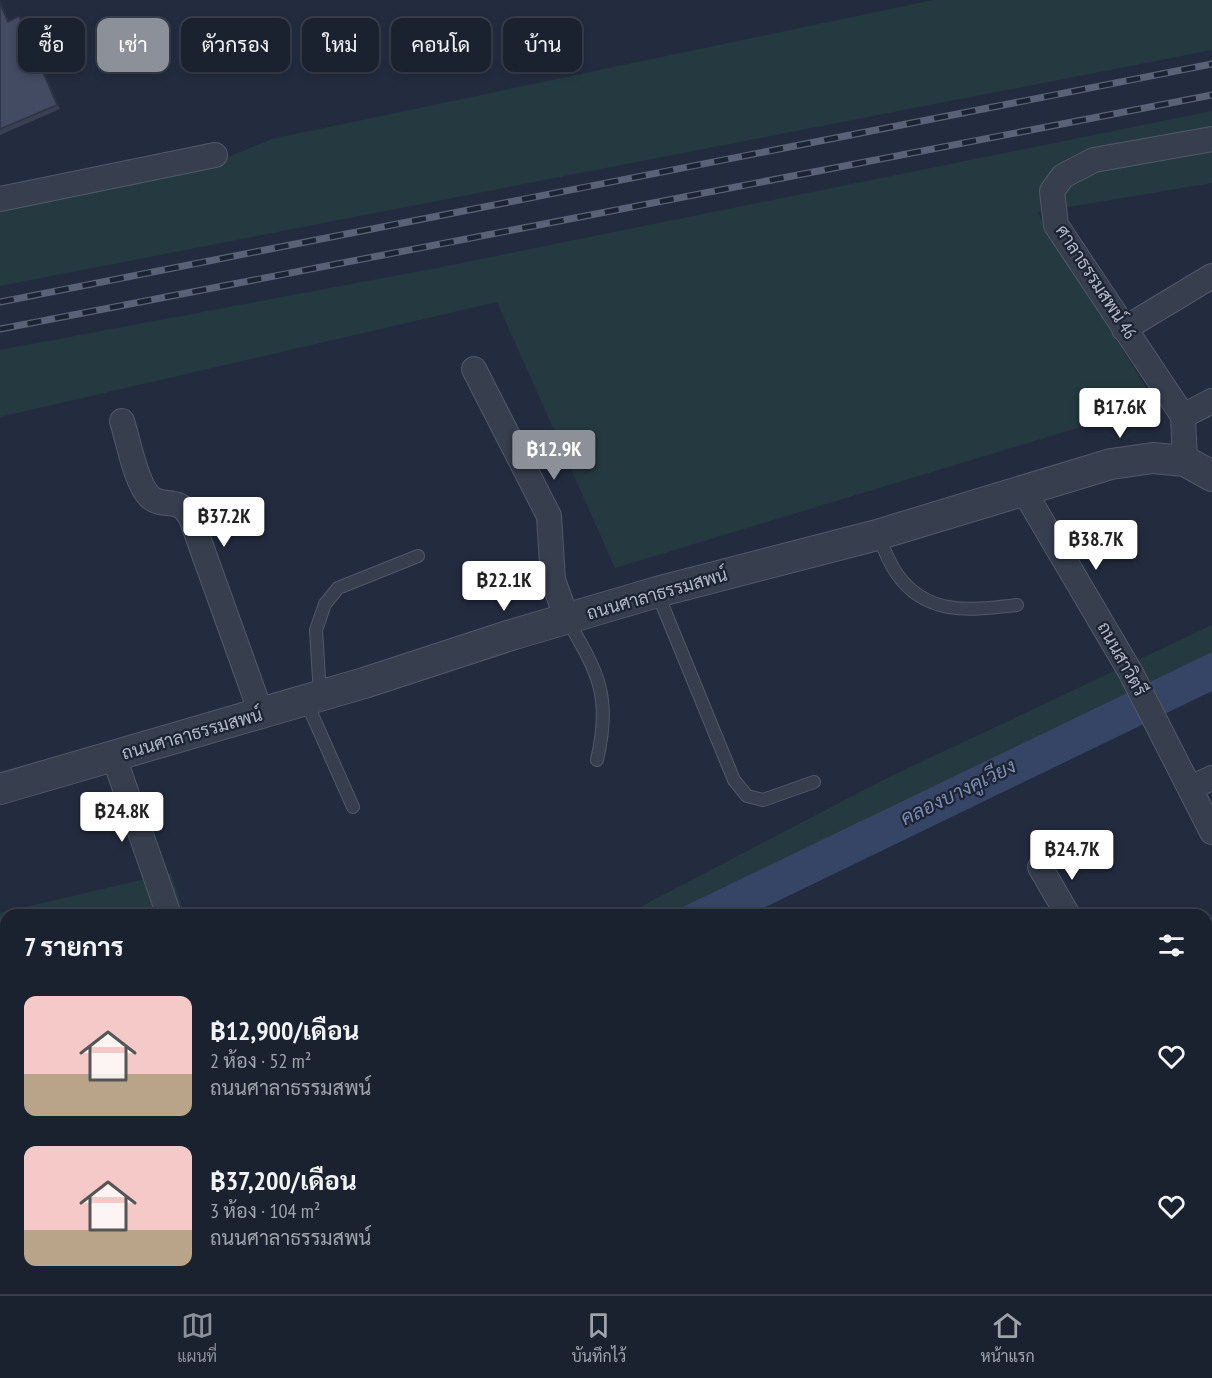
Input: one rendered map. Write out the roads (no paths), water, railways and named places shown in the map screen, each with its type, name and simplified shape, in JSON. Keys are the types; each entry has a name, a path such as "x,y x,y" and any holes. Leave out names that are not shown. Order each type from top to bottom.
{"street":[{"name":"ศาลาธรรมสพน์ 46","path":"1183,416 1056,225 1052,191 1063,176 1094,160 1212,139"},
{"path":"0,199 215,155"},
{"path":"1124,329 1212,276"},
{"path":"474,369 549,516 553,580 567,619"},
{"path":"1185,461 1183,416 1212,401"},
{"path":"122,421 142,483 149,496 158,501 173,502 185,507 191,518 261,713"},
{"name":"ถนนศาลาธรรมสพน์","path":"0,789 313,698 657,592 878,535 1111,464 1153,458 1185,461 1212,476"},
{"name":"ถนนสาวิตรี","path":"1023,491 1131,673 1212,832"},
{"path":"114,757 167,909"},
{"path":"1190,788 1212,778"},
{"path":"1040,867 1064,909"}],"lane":[{"path":"878,535 897,574 936,606 964,610 1017,605"},
{"path":"353,807 313,698 316,630 325,604 338,588 418,556"},
{"path":"657,592 734,780 747,796 763,800 814,782"},
{"path":"567,619 600,681 604,708 603,732 597,760"}],"water":[{"name":"คลองบางคูเวียง","path":"1212,652 1212,691 761,909 678,909"}],"railway":[{"path":"0,302 1212,64"},
{"path":"0,329 1212,95"}]}
